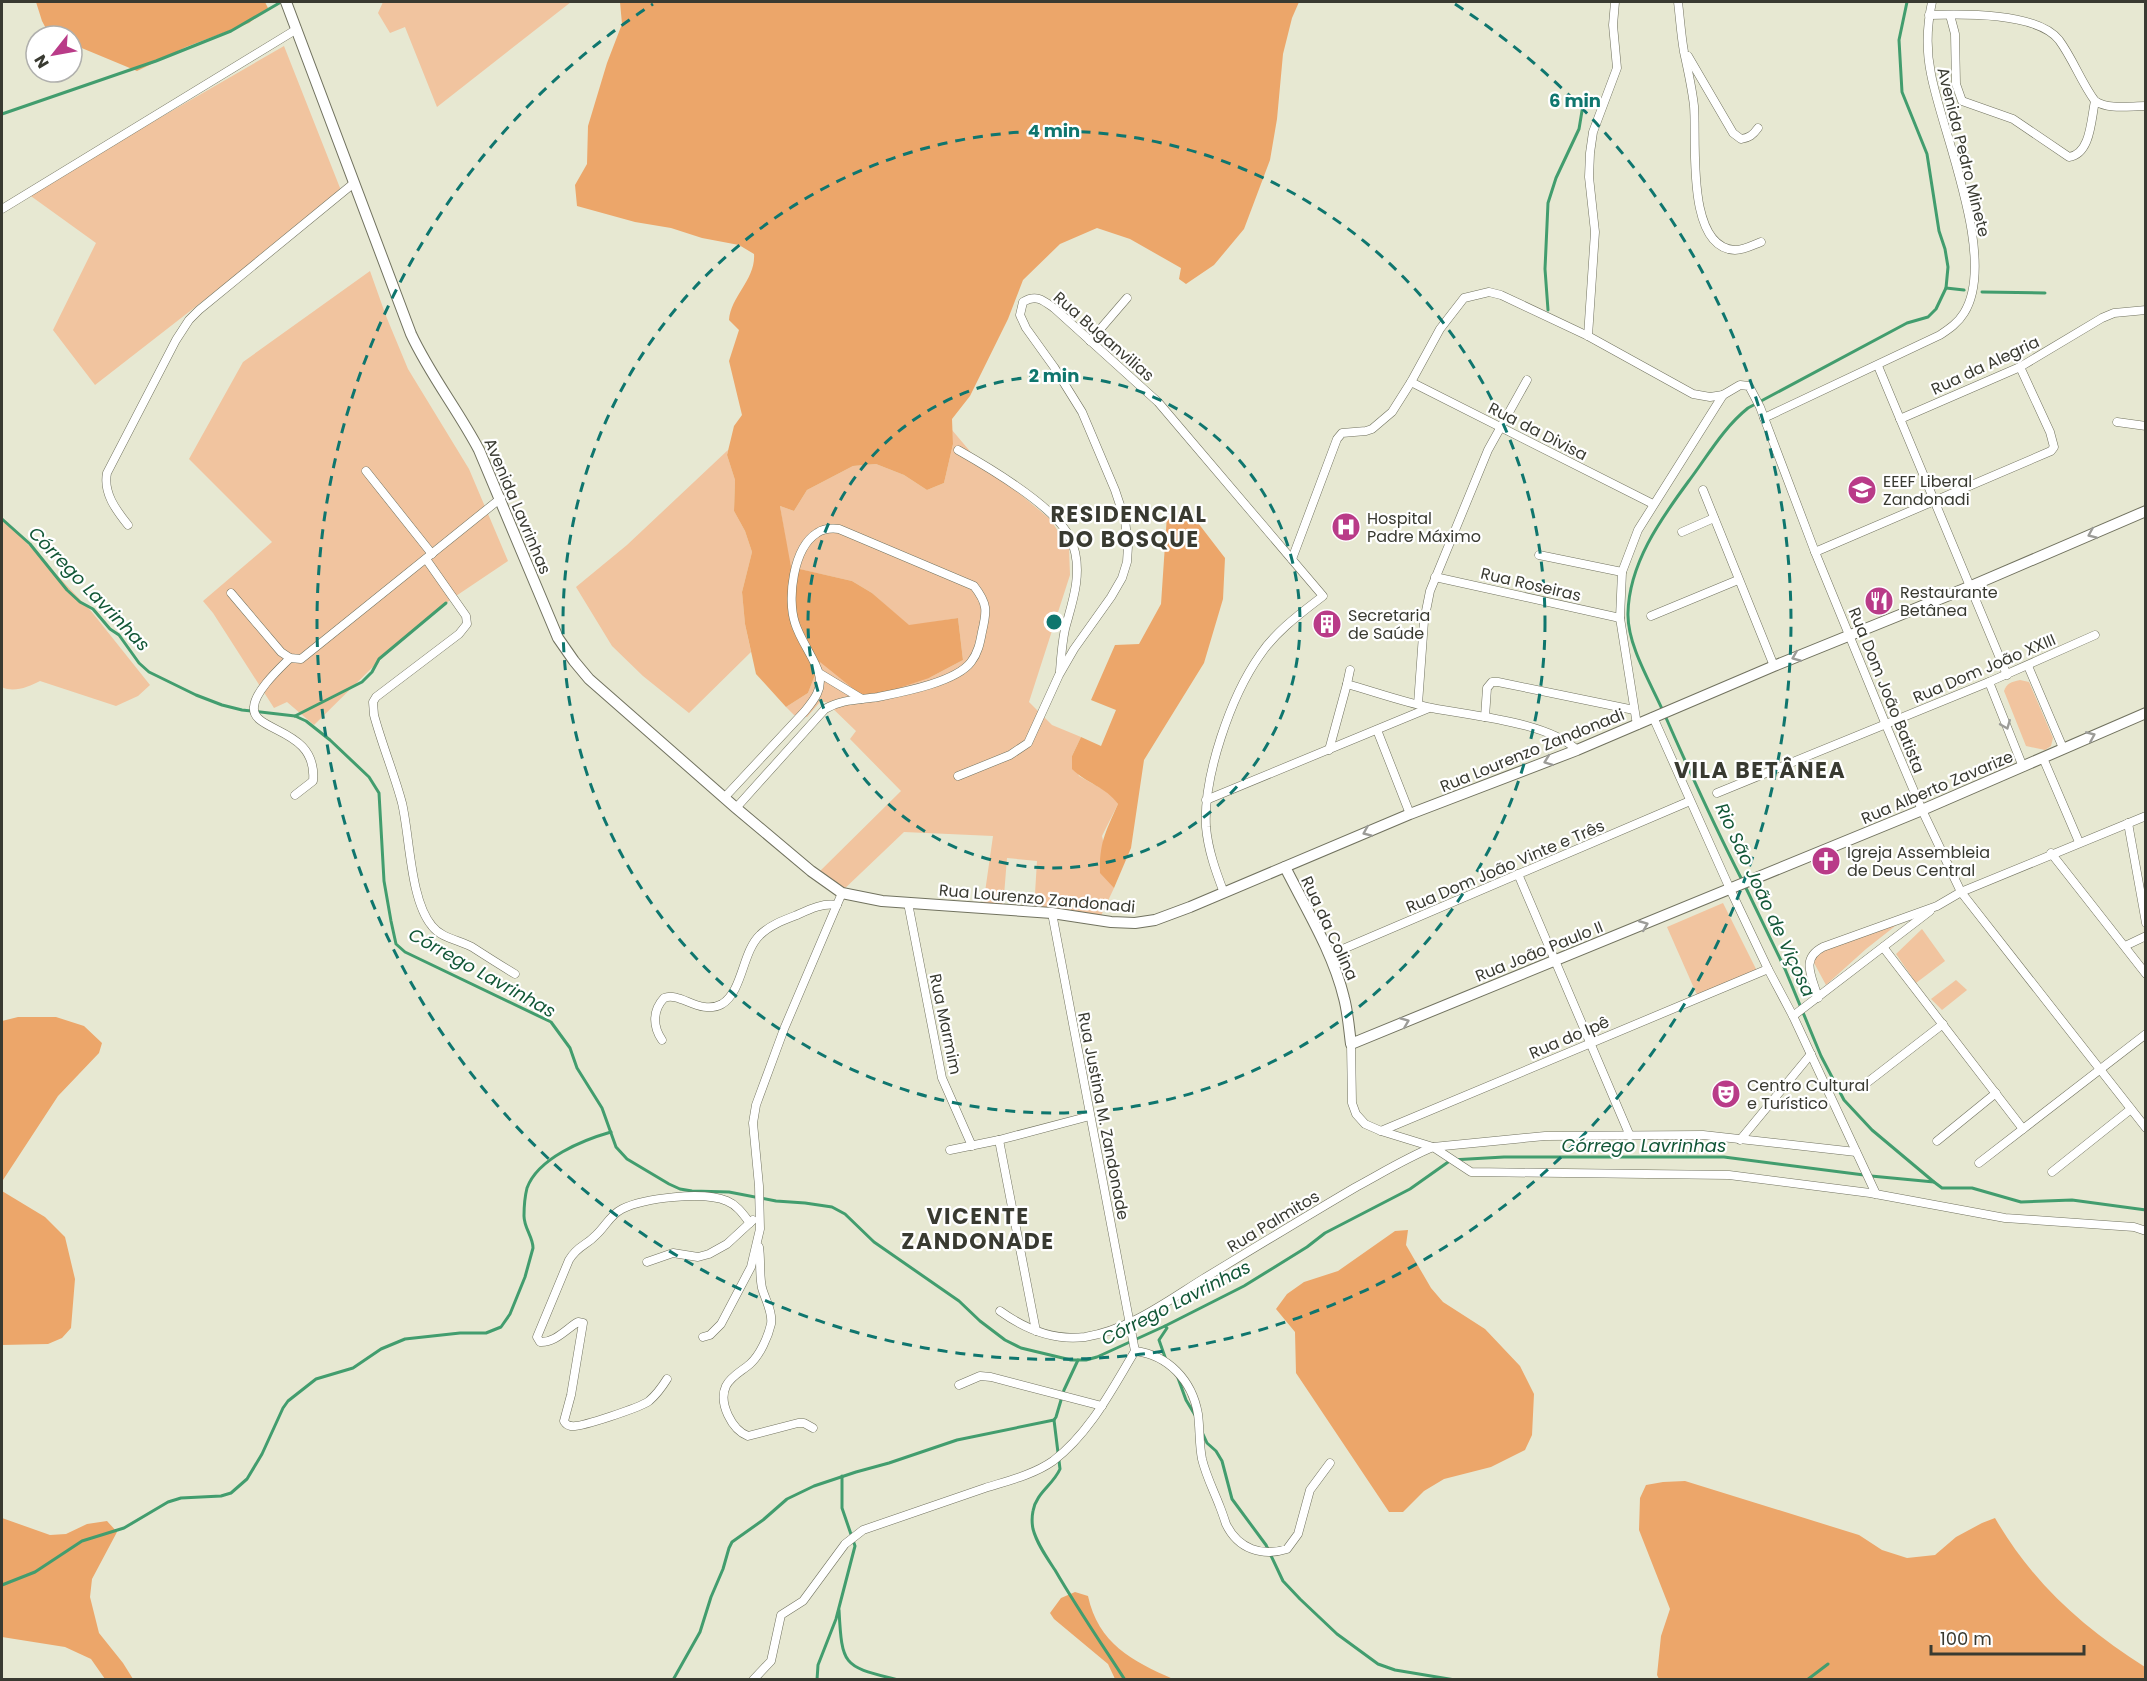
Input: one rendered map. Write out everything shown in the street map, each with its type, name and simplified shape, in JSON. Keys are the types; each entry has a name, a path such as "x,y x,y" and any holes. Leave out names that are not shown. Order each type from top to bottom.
{"street":[{"name":"Avenida Lavrinhas","path":"286,2 411,334 431,374 476,443 558,638 589,679 724,798 811,871 843,893"},
{"path":"1588,336 1594,232 1589,177 1590,153 1595,125 1613,84 1617,68 1613,25 1615,2"},
{"path":"1678,2 1694,104 1698,200 1706,227 1716,241 1725,248 1741,249 1761,242"},
{"name":"Avenida Pedro Minete","path":"1764,418 1941,335 1964,313 1974,283 1973,246 1956,159 1929,67 1928,36 1932,2"},
{"path":"1929,15 2002,18 2043,28 2060,41 2095,101 2112,107 2145,106"},
{"path":"1950,15 1955,34 1957,92 1962,101 1967,104 2013,119 2069,157 2075,156 2083,149 2095,101"},
{"path":"2,209 297,29"},
{"path":"1684,50 1733,133 1741,139 1752,135 1758,128"},
{"path":"128,525 109,496 107,473 181,331 199,309 354,183"},
{"path":"1292,559 1336,439 1342,434 1366,431 1376,426 1392,412 1412,382 1440,329 1464,298 1489,292 1501,295 1588,336 1693,394 1710,397 1723,395"},
{"name":"Rua Buganvilias","path":"958,776 1010,755 1028,743 1059,675 1122,578 1127,562 1125,520 1115,490 1086,422 1069,389 1026,328 1020,315 1023,302 1029,298 1042,299 1158,402 1323,596 1280,632 1260,653 1246,677 1211,770 1206,800"},
{"path":"1090,341 1127,298"},
{"name":"Rua da Alegria","path":"1900,419 2020,367 2102,318 2145,310"},
{"path":"1878,366 2007,675"},
{"path":"1815,552 2051,451 2053,442 2020,367"},
{"path":"1418,704 1426,603 1483,459 1527,380"},
{"name":"Rua da Divisa","path":"1412,382 1653,504"},
{"name":"Rua Dom João Batista","path":"1723,395 1740,385 1747,385 1753,390 1815,552 1886,724 1922,810 1961,892 2145,1128"},
{"path":"1637,725 1620,618 1622,572 1638,530 1723,395"},
{"path":"2117,422 2145,426"},
{"path":"958,450 1040,504 1064,528 1071,539 1076,557 1076,585 1065,632 1059,675"},
{"path":"366,471 429,556 466,616 467,624 459,634 376,698 372,707 402,803 419,900 428,921 438,933 471,947 515,974"},
{"path":"1703,490 1774,666"},
{"path":"231,593 272,643 290,658 301,659 501,498"},
{"name":"Rua Lourenzo Zandonadi","path":"843,893 882,901 1052,913 1102,921 1135,922 1172,915 1410,814 1577,750 2145,511"},
{"path":"1682,532 1714,518"},
{"path":"724,798 814,700 819,689 819,673 800,639 791,604 792,584 800,558 807,543 817,533 828,528 839,529 974,586 986,604 987,614 978,651 963,671 949,679 879,696 835,703 825,709 736,808"},
{"path":"1539,555 1622,572"},
{"name":"Rua Roseiras","path":"1435,577 1620,618"},
{"path":"1651,616 1738,580"},
{"name":"Rua Dom João XXIII","path":"1717,793 2007,675 2095,635"},
{"path":"290,658 271,678 254,705 260,722 293,737 306,751 313,772 312,781 295,795"},
{"path":"2028,666 2063,748"},
{"path":"1329,750 1350,670"},
{"path":"819,673 862,699"},
{"path":"1485,717 1487,688 1492,682 1634,710"},
{"path":"1989,682 2023,767"},
{"path":"1347,684 1430,707 1485,717 1550,734 1577,750"},
{"path":"1224,893 1209,846 1206,800 1430,707"},
{"name":"Rua Alberto Zavarize","path":"1734,888 2023,767 2145,713"},
{"path":"1657,716 1690,801 1734,888 1768,969 1796,1015 1810,1054 1876,1194"},
{"path":"1377,730 1410,814"},
{"path":"2043,758 2079,842"},
{"name":"Rua Dom João Vinte e Três","path":"1329,955 1690,801"},
{"path":"1796,1015 1937,906 1961,892 2145,816"},
{"path":"2128,823 2145,923"},
{"path":"2051,853 2145,974"},
{"name":"Rua da Colina","path":"1285,867 1329,955 1345,999 1351,1044 1352,1103 1356,1114 1365,1124 1381,1131 1433,1147"},
{"path":"1518,874 1592,1042 1630,1136"},
{"name":"Rua João Paulo II","path":"1351,1044 1734,888"},
{"path":"813,1428 804,1423 798,1423 748,1436 735,1427 727,1412 724,1393 732,1378 757,1357 771,1325 770,1310 762,1288 758,1243 760,1190 753,1123 756,1105 784,1029 843,893"},
{"name":"Rua Marmim","path":"908,903 942,1078 972,1146"},
{"path":"663,1040 655,1024 657,1007 663,998 671,997 704,1008 721,1004 733,991 753,944 759,936 777,923 802,912 824,904 837,905"},
{"path":"1818,998 1809,965 1813,952 1937,906"},
{"name":"Rua Justina M. Zandonade","path":"1052,913 1135,1349"},
{"path":"2125,946 2145,936"},
{"path":"1883,947 2023,1129"},
{"name":"Rua do Ipê","path":"1381,1131 1768,969"},
{"path":"1864,1085 1943,1024"},
{"path":"1979,1163 2145,1034"},
{"path":"1740,1140 1810,1054"},
{"path":"1937,1141 1996,1093"},
{"path":"2052,1172 2131,1109"},
{"path":"950,1150 999,1140 1090,1116"},
{"path":"1433,1147 1545,1136 1702,1135 1856,1152"},
{"path":"999,1140 1036,1331"},
{"path":"1433,1147 1450,1156 1471,1172 1729,1175 1876,1194 2005,1218 2134,1227 2145,1231"},
{"name":"Rua Palmitos","path":"1000,1311 1036,1331 1061,1337 1085,1337 1130,1324 1331,1202 1411,1156 1433,1147"},
{"path":"667,1379 653,1397 638,1407 584,1424 567,1425 564,1414 571,1395 583,1323 578,1322 546,1342 540,1342 537,1337 569,1260 575,1251 597,1235 616,1213 648,1201 668,1197 714,1198 734,1204 750,1222"},
{"path":"648,1262 673,1253 698,1257 709,1254 727,1244 760,1212"},
{"path":"703,1337 710,1335 721,1324 744,1282 758,1243"},
{"path":"753,1680 771,1661 781,1615 803,1601 845,1544 863,1530 1039,1469 1069,1447 1102,1406 1135,1349 1160,1357 1173,1366 1190,1389 1198,1415 1202,1460 1210,1484 1227,1525 1237,1540 1250,1549 1269,1553 1287,1550 1298,1534 1311,1490 1330,1463"},
{"path":"959,1385 980,1376 991,1377 1102,1406"}],"shaded area":[{"path":"36,2 265,2 268,8 249,23 186,47 137,71 84,49 84,24 44,24"},
{"path":"383,2 571,2 437,107 405,27 390,33 378,13"},
{"path":"620,2 1299,2 1292,18 1283,54 1277,119 1270,160 1244,229 1214,265 1186,284 1179,279 1181,268 1130,239 1097,228 1060,244 1023,280 1008,319 970,396 952,419 953,444 944,483 927,490 904,475 876,464 853,466 807,490 794,511 780,506 791,567 852,581 872,593 909,625 958,618 963,660 929,678 866,699 820,662 808,693 786,707 756,674 745,624 742,592 752,552 745,531 734,511 735,480 727,455 734,426 742,415 729,361 739,330 729,320 734,303 751,271 754,254 739,245 702,238 671,228 635,222 577,206 575,185 587,164 588,126 607,63 622,24"},
{"path":"284,46 342,193 95,385 53,330 96,243 28,194"},
{"path":"370,271 408,369 469,469 508,561 450,600 386,654 314,725 287,702 274,708 203,601 272,542 189,459 243,362"},
{"path":"952,430 974,456 1050,519 1069,548 1070,575 1029,702 1052,725 1081,737 1072,756 1079,776 1111,794 1118,804 1102,836 1114,888 1099,920 1034,910 1037,861 1007,858 1003,908 983,906 993,836 904,832 840,893 817,874 901,791 850,739 856,731 826,702 820,702 807,717 794,715 786,707 808,693 820,661 929,678 963,660 958,618 909,626 872,593 852,581 790,567 780,506 794,511 807,490 853,466 876,464 904,475 927,490 944,483 953,444"},
{"path":"728,450 727,455 735,480 734,511 745,531 752,552 742,592 751,652 689,713 643,676 612,646 576,587 627,545"},
{"path":"1167,515 1195,519 1225,558 1223,599 1204,663 1144,760 1131,848 1114,888 1100,873 1100,863 1104,837 1118,804 1108,793 1072,769 1072,756 1081,737 1101,746 1116,710 1091,700 1115,645 1139,644 1161,604"},
{"path":"2,517 91,611 150,685 138,696 116,706 40,681 16,689 2,687"},
{"path":"2020,680 2029,682 2053,738 2051,746 2045,750 2026,746 2004,691 2010,683"},
{"path":"1723,903 1757,971 1697,995 1667,927"},
{"path":"1899,923 1826,985 1813,961 1821,951"},
{"path":"1922,929 1945,961 1916,983 1896,954"},
{"path":"1956,980 1967,990 1942,1010 1931,999"},
{"path":"18,1017 56,1017 84,1026 102,1043 99,1053 58,1096 3,1180 2,1191 2,1021"},
{"path":"2,1191 45,1217 65,1237 75,1279 71,1328 62,1338 48,1344 2,1345"},
{"path":"1408,1230 1406,1245 1431,1288 1443,1302 1485,1329 1520,1366 1534,1394 1532,1435 1525,1450 1491,1467 1444,1479 1424,1491 1403,1512 1389,1512 1296,1373 1295,1332 1276,1309 1287,1294 1304,1282 1338,1271 1395,1231"},
{"path":"1685,1481 1859,1535 1882,1550 1907,1558 1935,1555 1956,1537 1995,1518 2025,1563 2042,1583 2080,1620 2145,1667 2145,1679 1659,1679 1657,1675 1661,1636 1670,1609 1639,1530 1640,1498 1646,1485"},
{"path":"2,1518 50,1535 66,1534 87,1524 107,1521 117,1532 92,1579 90,1597 99,1633 133,1679 105,1679 91,1659 65,1647 2,1637"},
{"path":"1075,1592 1088,1596 1100,1626 1119,1648 1144,1665 1173,1679 1115,1679 1108,1664 1054,1619 1050,1613 1061,1598"}],"waterway":[{"path":"2,114 156,61 231,31 281,2"},
{"name":"Rio São João de Viçosa","path":"1742,880 1635,650 1629,625 1630,595 1640,560 1657,527 1716,443 1739,416 1748,408 1907,323 1928,317 1936,309 1946,288 1948,267 1939,231 1927,154 1902,92 1899,40 1907,2"},
{"path":"1548,310 1545,269 1548,203 1556,178 1579,129 1585,93"},
{"path":"1946,288 1964,290"},
{"path":"1982,292 2045,293"},
{"name":"Córrego Lavrinhas","path":"2,519 30,544 67,590 80,602 93,609 110,629 119,635 139,663 149,672 222,705 242,710 295,716 306,721 369,777 379,793 384,881 396,944 405,952 551,1022 570,1048 577,1068 602,1108 616,1147 627,1159 680,1189 729,1192 776,1201 832,1207 845,1214 874,1242 959,1301 1005,1340 1021,1348 1071,1360 1097,1357 1244,1286 1307,1247 1325,1233 1410,1189 1451,1160 1504,1157 1724,1157 1864,1175"},
{"path":"295,716 362,682 372,672 379,659 446,603"},
{"name":"Rio São João de Viçosa","path":"1745,886 1785,969 1821,1056 1844,1100 1872,1130 1934,1182 1942,1188 1972,1188 2021,1202 2072,1200 2146,1210"},
{"path":"2,1585 35,1572 82,1541 124,1528 168,1502 181,1498 221,1496 231,1493 247,1479 288,1401 316,1379 353,1368 381,1349 405,1339 460,1333 486,1333 501,1327 510,1314 525,1277 533,1248 524,1216 527,1188 533,1177 551,1159 575,1145 611,1132"},
{"name":"Córrego Lavrinhas","path":"1871,1176 1934,1182"},
{"path":"1165,1326 1167,1328 1159,1340 1166,1360"},
{"path":"1078,1360 1064,1390 1054,1420 1060,1469 1035,1505 1032,1515 1033,1527 1042,1551 1125,1680"},
{"path":"1178,1378 1186,1400 1195,1415"},
{"path":"673,1680 700,1632 732,1542 787,1499 814,1486 957,1440 1054,1420"},
{"path":"1202,1432 1207,1443 1222,1461 1232,1499 1266,1545 1283,1581 1300,1599 1337,1634 1378,1664 1395,1670 1455,1680"},
{"path":"817,1680 818,1665 836,1619 855,1546 842,1508 842,1476"},
{"path":"839,1610 842,1643 849,1661 866,1671 898,1680"},
{"path":"1807,1680 1828,1664"}],"place":[{"name":"EEEF Liberal Zandonadi","path":"1862,490"},
{"name":"Hospital Padre Máximo","path":"1346,527"},
{"name":"Restaurante Betânea","path":"1879,601"},
{"name":"Secretaria de Saúde","path":"1327,624"},
{"name":"Igreja Assembleia de Deus Central","path":"1826,861"},
{"name":"Centro Cultural e Turístico","path":"1726,1094"}],"district":[{"name":"RESIDENCIAL DO BOSQUE","path":"1129,526"},
{"name":"VILA BETÂNEA","path":"1760,770"},
{"name":"VICENTE ZANDONADE","path":"978,1228"}]}
